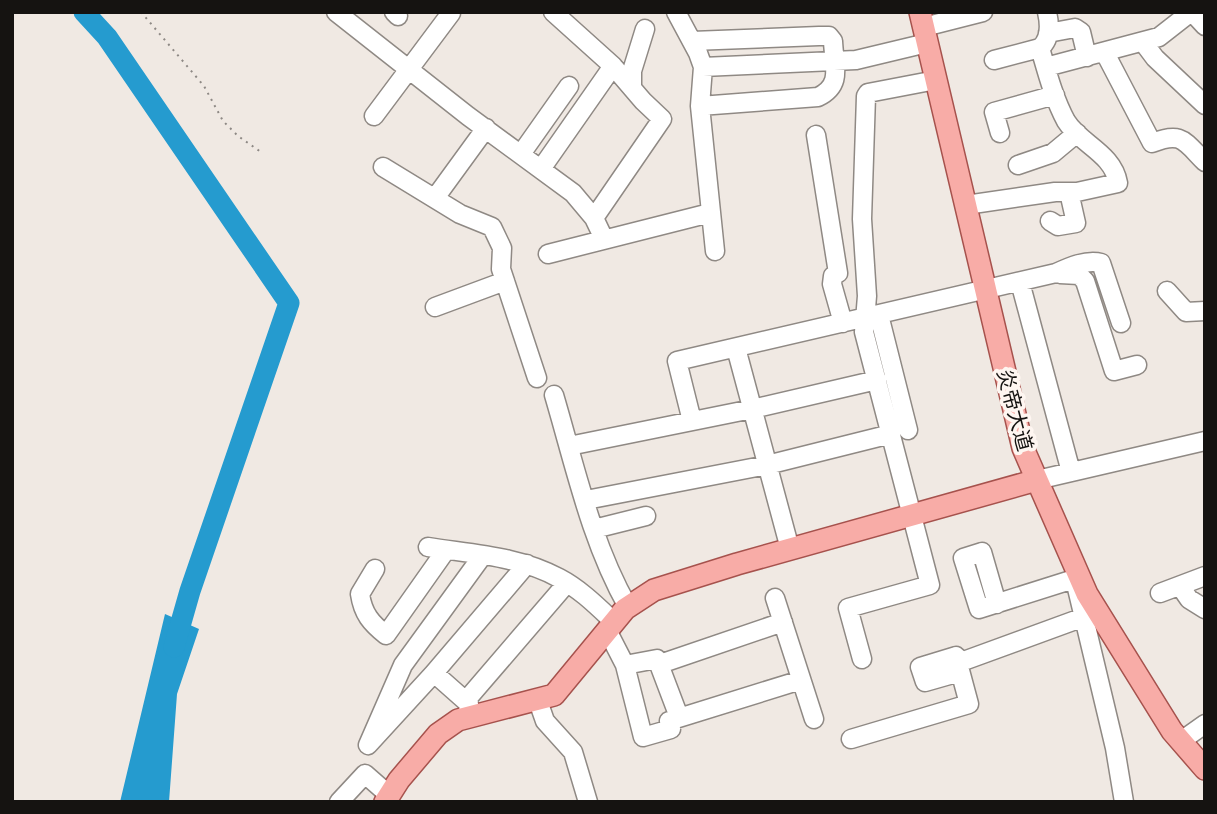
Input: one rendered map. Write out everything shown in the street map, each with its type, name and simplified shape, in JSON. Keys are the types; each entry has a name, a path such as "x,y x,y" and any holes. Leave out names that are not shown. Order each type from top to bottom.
{"main road":[{"name":"炎帝大道","path":"924,27 1023,448 1087,594 1172,731 1205,769"},
{"path":"387,798 438,734 468,711 537,701 554,695 616,620 654,590 1037,480"}],"street":[{"path":"553,12 613,66 643,102 662,119 594,218"},
{"path":"676,12 703,67 700,106 715,251"},
{"path":"703,67 856,60 924,27 983,12"},
{"path":"966,205 1118,183 1100,151 1067,123 1055,95 1046,67 1044,41 1050,26 1047,12"},
{"path":"1046,67 1143,42 1167,32 1191,12 1205,26"},
{"path":"374,116 451,13"},
{"path":"344,14 409,69 573,193 594,218 604,239"},
{"path":"994,61 1075,28 1081,32 1152,143 1167,136 1176,137 1184,140 1205,162"},
{"path":"632,87 632,71 645,29"},
{"path":"692,41 829,36 833,41 836,82 830,91 818,97 700,106"},
{"path":"1143,42 1155,58 1205,105"},
{"path":"541,169 613,66"},
{"path":"862,659 848,607 930,585 912,515 899,432 867,296 862,219 866,96 867,93 936,80"},
{"path":"521,154 569,86"},
{"path":"1000,133 995,112 1055,95"},
{"path":"435,198 485,128"},
{"path":"1018,165 1053,153 1077,133"},
{"path":"816,135 838,273 833,276 832,284 843,323"},
{"path":"383,167 460,214 492,227 502,248 501,269 537,378"},
{"path":"1050,221 1058,226 1076,223 1069,192"},
{"path":"548,254 710,212"},
{"path":"692,421 677,360 1056,274 1094,261 1101,263 1121,323"},
{"path":"1056,274 1079,275 1085,281 1114,371 1137,365"},
{"path":"435,307 505,281"},
{"path":"1020,282 1071,472"},
{"path":"1167,291 1186,312 1205,312"},
{"path":"872,317 864,332 877,380 899,432"},
{"path":"736,348 790,550"},
{"path":"569,446 752,409 877,380"},
{"path":"554,395 594,529 615,584 616,620 643,737 671,729 669,721 679,717 802,680"},
{"path":"586,500 767,465 899,432"},
{"path":"1037,480 1205,441"},
{"path":"594,529 646,516"},
{"path":"428,547 527,564 580,591 616,620"},
{"path":"375,569 360,594 362,608 370,622 386,635 446,550"},
{"path":"1068,550 1115,748 1124,802"},
{"path":"483,555 403,665 368,745 527,564"},
{"path":"1160,593 1205,576"},
{"path":"998,604 1074,579"},
{"path":"468,711 469,697 567,583"},
{"path":"1180,586 1189,599 1204,608"},
{"path":"775,598 814,719"},
{"path":"851,739 969,704 959,668 1084,617"},
{"path":"660,664 783,622"},
{"path":"625,665 657,659 679,717"},
{"path":"434,673 468,711"},
{"path":"537,701 545,721 573,752 588,802"},
{"path":"1181,741 1205,724"},
{"path":"339,802 365,774 387,798"}],"path":[{"path":"141,12 204,86 223,121 238,136 261,152"}],"water":[{"path":"165,614 199,629 177,694 169,802 120,802"}],"waterway":[{"path":"84,12 107,37 289,303 190,591 174,647"}]}
